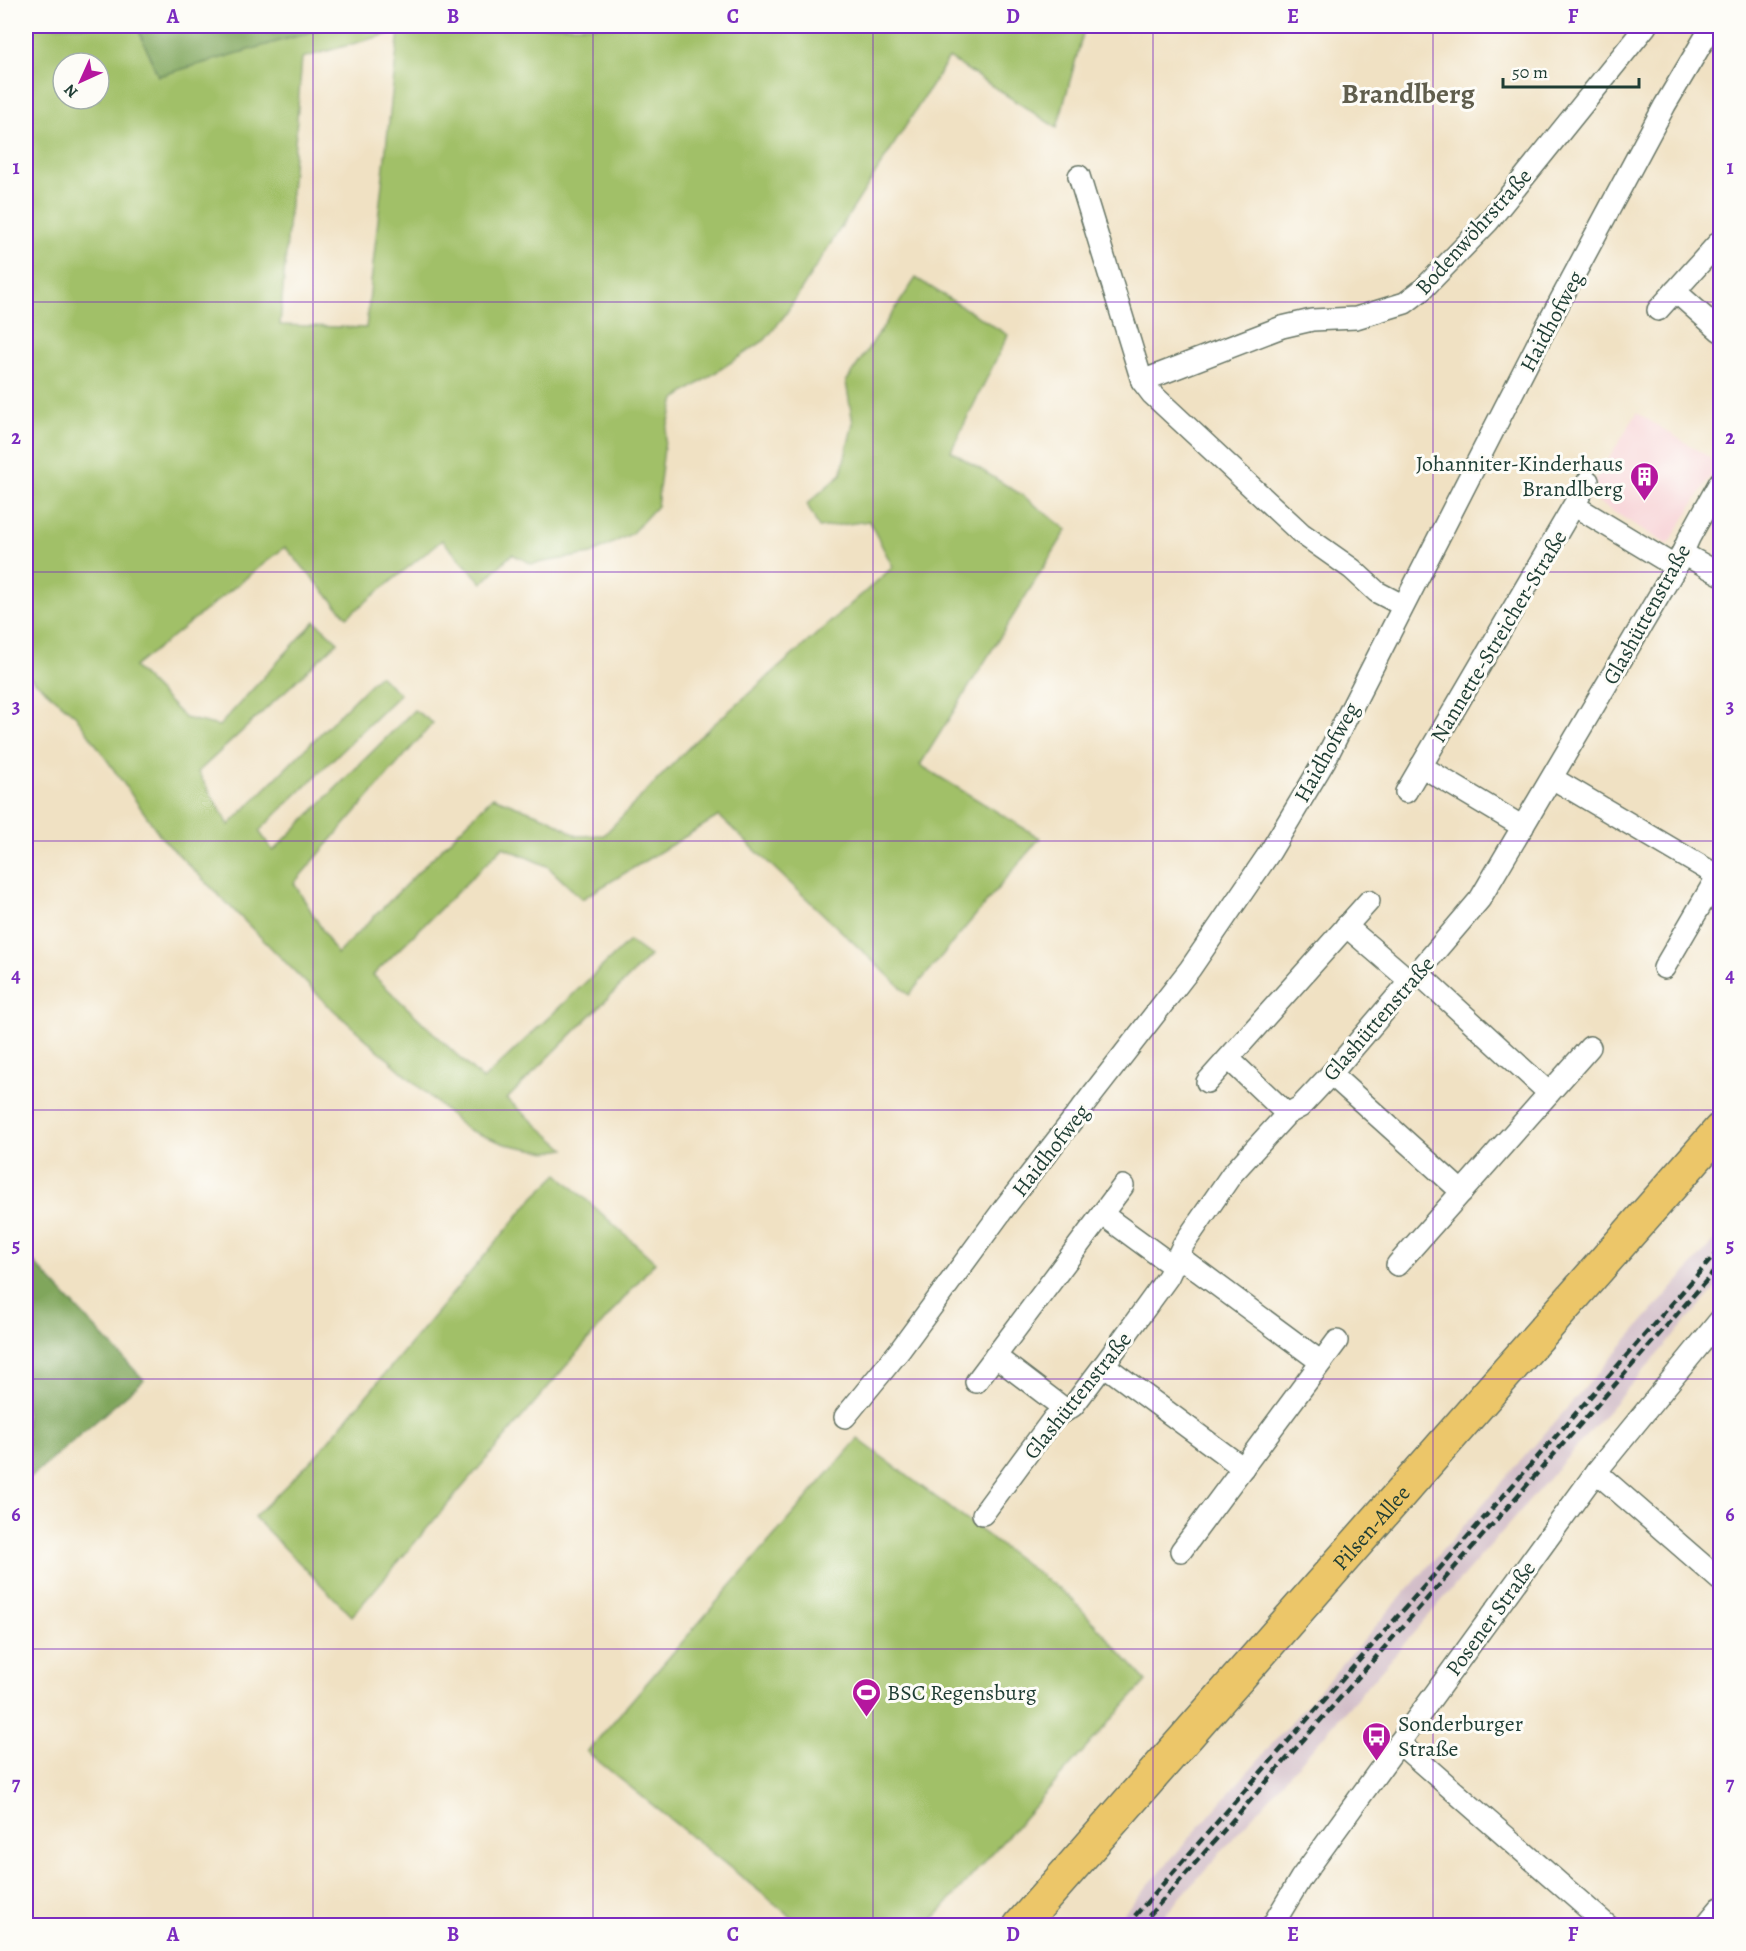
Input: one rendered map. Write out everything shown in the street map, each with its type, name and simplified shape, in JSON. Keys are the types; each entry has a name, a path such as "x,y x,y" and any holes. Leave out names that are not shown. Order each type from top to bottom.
{"main road":[{"name":"Pilsen-Allee","path":"1020,1926 1720,1130"}],"street":[{"name":"Bodenwöhrstraße","path":"1142,381 1282,327 1312,320 1356,318 1405,303 1422,290 1488,222 1646,26"},
{"name":"Haidhofweg","path":"845,1417 900,1350 1005,1207 1197,959 1270,852 1324,760 1402,605 1648,136 1712,26"},
{"path":"1079,176 1142,381 1152,394 1301,532 1352,569 1377,592 1402,605"},
{"path":"1658,310 1720,241"},
{"path":"1675,291 1720,331"},
{"name":"Nannette-Streicher-Straße","path":"1406,792 1588,481"},
{"name":"Glashüttenstraße","path":"983,1514 1053,1419 1073,1406 1104,1365 1168,1277 1175,1261 1232,1174 1287,1114 1300,1107 1331,1074 1480,898 1679,560 1720,482"},
{"name":"Nannette-Streicher-Straße","path":"1575,506 1679,560 1720,574"},
{"name":"Nannette-Streicher-Straße","path":"1420,765 1523,827"},
{"path":"1552,778 1719,874 1664,968"},
{"path":"1207,1082 1369,902"},
{"path":"1346,926 1414,976 1549,1093"},
{"path":"1397,1265 1590,1047"},
{"path":"1229,1059 1287,1114"},
{"path":"1331,1074 1462,1192"},
{"path":"976,1382 1123,1186"},
{"path":"1102,1214 1175,1261 1321,1362"},
{"name":"Posener Straße","path":"1272,1926 1301,1878 1596,1472 1720,1320"},
{"path":"1181,1551 1337,1341"},
{"path":"996,1356 1066,1410"},
{"path":"1104,1365 1243,1468"},
{"path":"1596,1472 1720,1580"},
{"path":"1399,1743 1608,1926"},
{"path":"1705,1926 1720,1908"}],"shaded area":[{"path":"1637,413 1719,463 1668,545 1591,498 1598,487 1593,484"},
{"path":"1720,1234 1720,1283 1284,1781 1156,1925 1113,1925"}],"green space":[{"path":"26,26 137,26 158,76 332,26 1085,26 1057,128 949,58 785,315 765,340 675,399 666,432 657,506 631,534 591,554 532,564 512,554 482,583 442,540 347,617 285,547 134,667 185,718 219,726 315,621 338,642 198,772 229,825 379,675 400,694 259,831 273,851 414,710 433,723 294,883 337,954 493,797 550,819 577,836 604,835 696,740 893,567 869,521 819,528 807,504 841,474 853,423 846,382 916,278 1008,335 951,451 1022,495 1067,530 920,765 1040,838 909,995 719,816 582,899 547,866 503,847 373,975 483,1080 629,941 650,956 507,1099 565,1149 548,1152 505,1144 466,1129 328,1005 162,838 76,716 26,674","holes":["399,31 366,328 280,325 302,58"]},
{"path":"137,26 332,26 158,76"},
{"path":"558,1174 655,1262 352,1616 254,1517 313,1459 534,1197"},
{"path":"26,1254 144,1380 26,1481"},
{"name":"BSC Regensburg","path":"858,1439 1072,1599 1146,1681 928,1925 801,1925 587,1752"}],"railway":[{"path":"1126,1926 1720,1249"},
{"path":"1140,1926 1720,1265"}],"place":[{"name":"Johanniter-Kinderhaus Brandlberg","path":"1644,502"},
{"name":"BSC Regensburg","path":"866,1718"},
{"name":"Sonderburger Straße","path":"1377,1762"}],"district":[{"name":"Brandlberg","path":"1408,93"}]}
